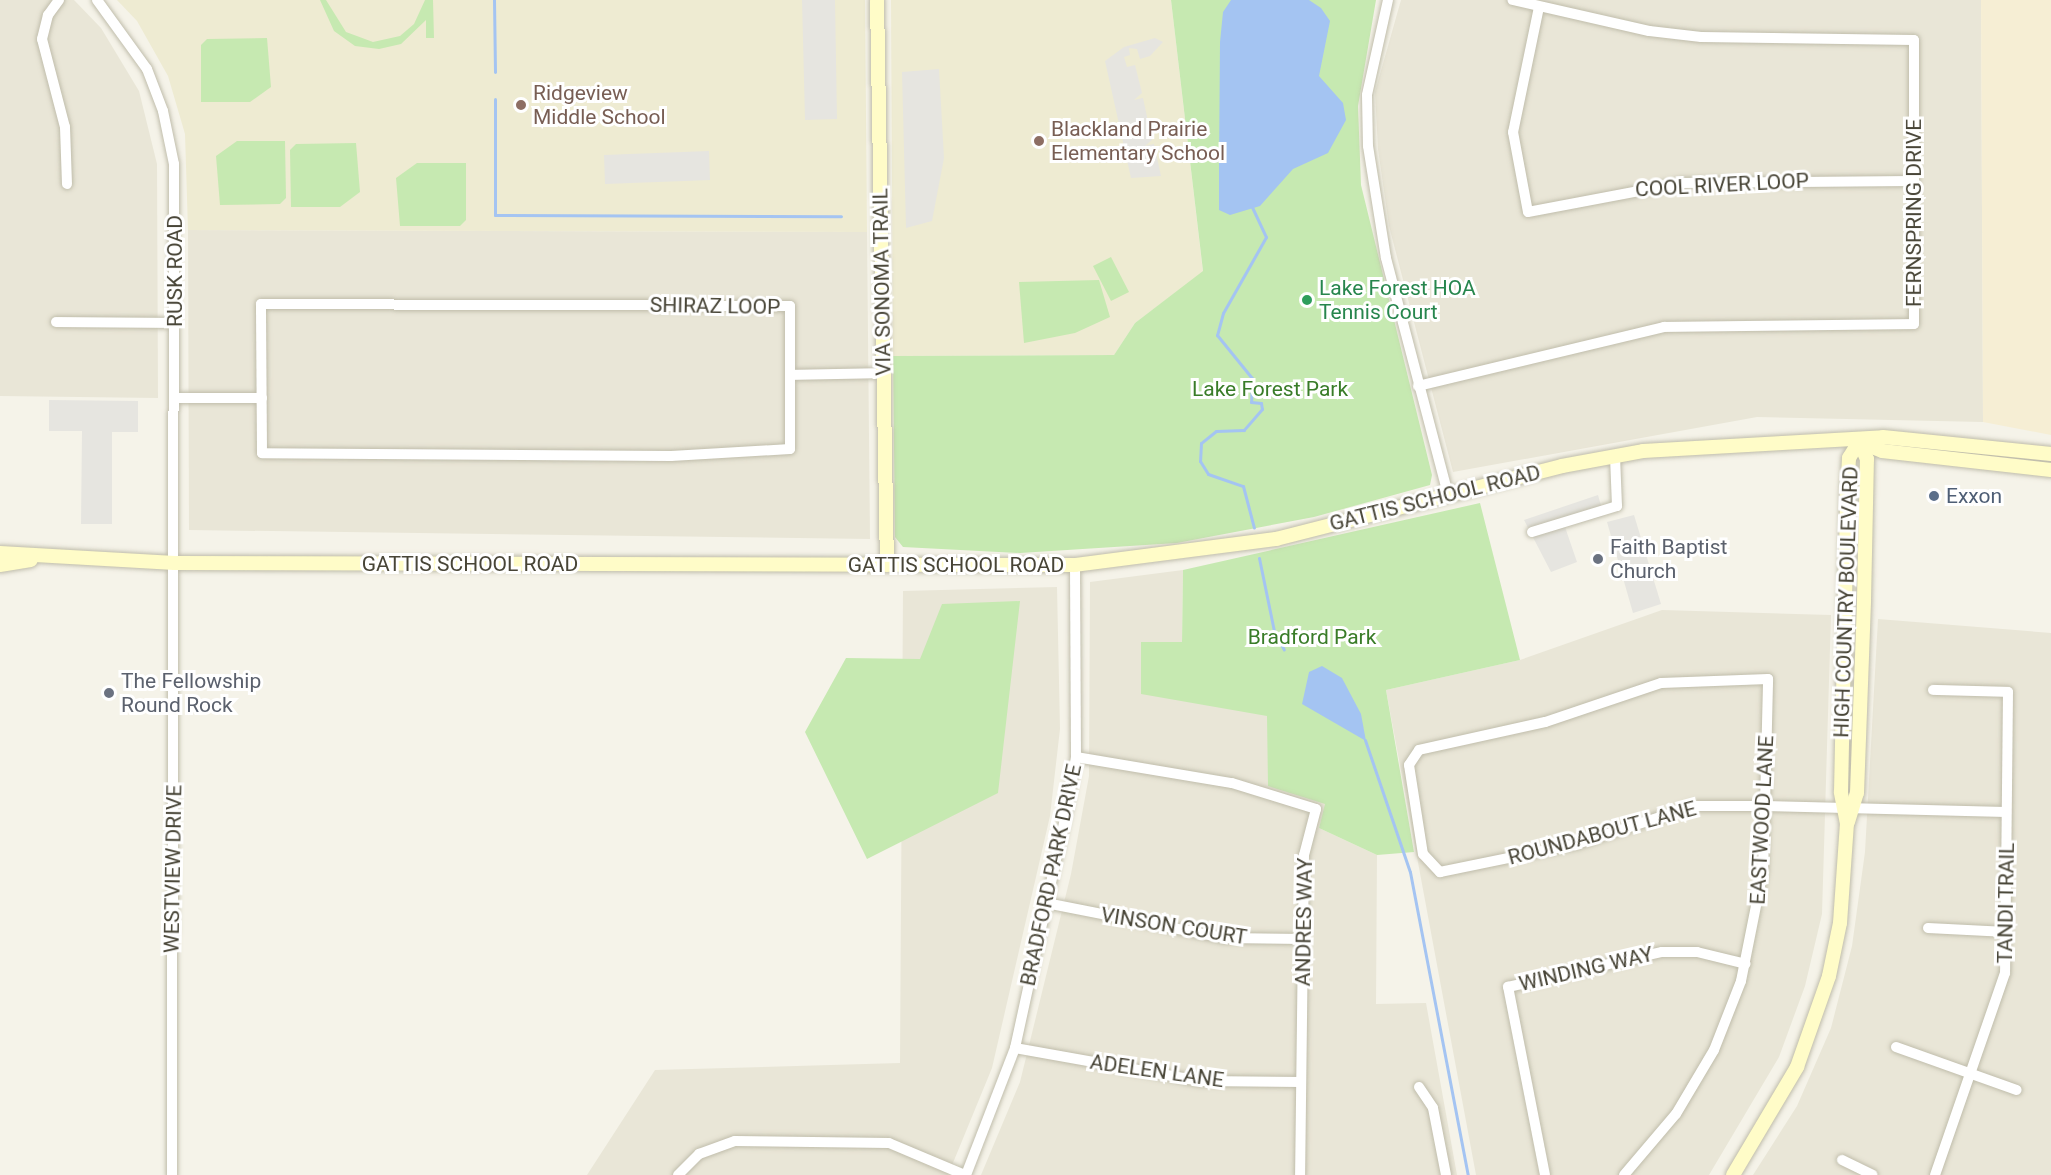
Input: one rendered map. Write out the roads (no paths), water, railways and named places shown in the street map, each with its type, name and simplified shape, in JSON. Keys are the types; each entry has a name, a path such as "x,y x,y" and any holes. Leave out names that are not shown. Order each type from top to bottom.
{"main road":[{"name":"VIA SONOMA TRAIL","path":"877,0 887,565"},
{"name":"GATTIS SCHOOL ROAD","path":"0,553 41,558 175,562 1075,565 1236,547 1448,494 1615,456 1715,445 1859,442 1882,437 2051,454"},
{"name":"GATTIS SCHOOL ROAD","path":"1859,442 1882,451 2051,470"},
{"name":"HIGH COUNTRY BOULEVARD","path":"1848,808 1842,675 1849,458 1859,442"},
{"name":"HIGH COUNTRY BOULEVARD","path":"1732,1175 1776,1108 1811,1034 1840,923 1864,600 1867,459 1859,442"},
{"name":"GATTIS SCHOOL ROAD","path":"0,565 41,558"},
{"path":"1845,597 1864,600"},
{"path":"1842,675 1860,677"}],"street":[{"path":"59,0 48,15 42,39 65,127 67,183"},
{"name":"RUSK ROAD","path":"97,0 147,69 168,128 174,175 175,562"},
{"path":"1388,0 1367,95 1368,146 1386,258 1418,387 1448,494"},
{"name":"FERNSPRING DRIVE","path":"1418,387 1664,327 1914,324 1912,180 1914,40 1701,37 1512,0"},
{"name":"COOL RIVER LOOP","path":"1539,7 1513,132 1528,212 1681,183 1912,180"},
{"name":"SHIRAZ LOOP","path":"261,304 790,306 791,375 790,450 700,455 262,453 261,304"},
{"path":"56,322 175,323"},
{"path":"791,375 883,373"},
{"path":"175,398 262,398"},
{"path":"1532,532 1617,506 1615,456"},
{"name":"WESTVIEW DRIVE","path":"172,1175 175,562"},
{"name":"BRADFORD PARK DRIVE","path":"966,1175 1015,1048 1076,757 1075,565"},
{"name":"ROUNDABOUT LANE","path":"1768,680 1661,682 1545,722 1427,747 1409,765 1426,862 1440,872 1577,844 1694,806 2006,813"},
{"name":"EASTWOOD LANE","path":"1624,1175 1660,1136 1706,1065 1746,964 1761,896 1768,680"},
{"name":"TANDI TRAIL","path":"1933,690 2008,692 2005,973 1972,1074 1935,1175"},
{"name":"ANDRES WAY","path":"1076,757 1232,783 1316,809 1304,855 1300,1175"},
{"name":"VINSON COURT","path":"1046,903 1225,938 1303,939"},
{"path":"1928,928 2007,932"},
{"name":"WINDING WAY","path":"1545,1175 1508,987 1662,952 1697,952 1746,964"},
{"path":"1896,1047 2017,1090"},
{"name":"ADELEN LANE","path":"1015,1048 1200,1081 1301,1082"},
{"path":"1419,1087 1433,1108 1446,1175"},
{"path":"678,1175 699,1154 735,1141 889,1143 966,1175"},
{"path":"1842,1160 1873,1175"}],"water":[{"path":"1231,0 1309,0 1321,8 1330,21 1319,76 1343,103 1346,120 1328,153 1293,169 1260,206 1230,215 1219,210 1219,165 1220,42 1223,12"},
{"path":"1322,666 1342,678 1361,714 1366,741 1302,704 1309,672"}],"waterway":[{"path":"494,0 495,72"},
{"path":"495,99 495,215 841,216"},
{"path":"1252,207 1266,237 1223,313 1217,335 1252,378 1251,402 1261,403 1262,409 1244,430 1216,431 1201,443 1200,461 1208,474 1243,486 1254,528"},
{"path":"1259,558 1274,631 1284,650"},
{"path":"1365,740 1410,872 1468,1175"}],"place":[{"name":"Ridgeview Middle School","path":"521,105"},
{"name":"Blackland Prairie Elementary School","path":"1039,141"},
{"name":"Lake Forest HOA Tennis Court","path":"1307,300"},
{"name":"Exxon","path":"1934,496"},
{"name":"Faith Baptist Church","path":"1598,559"},
{"name":"The Fellowship Round Rock","path":"109,693"}],"park label":[{"name":"Lake Forest Park","path":"1270,389"},
{"name":"Bradford Park","path":"1312,637"}]}
